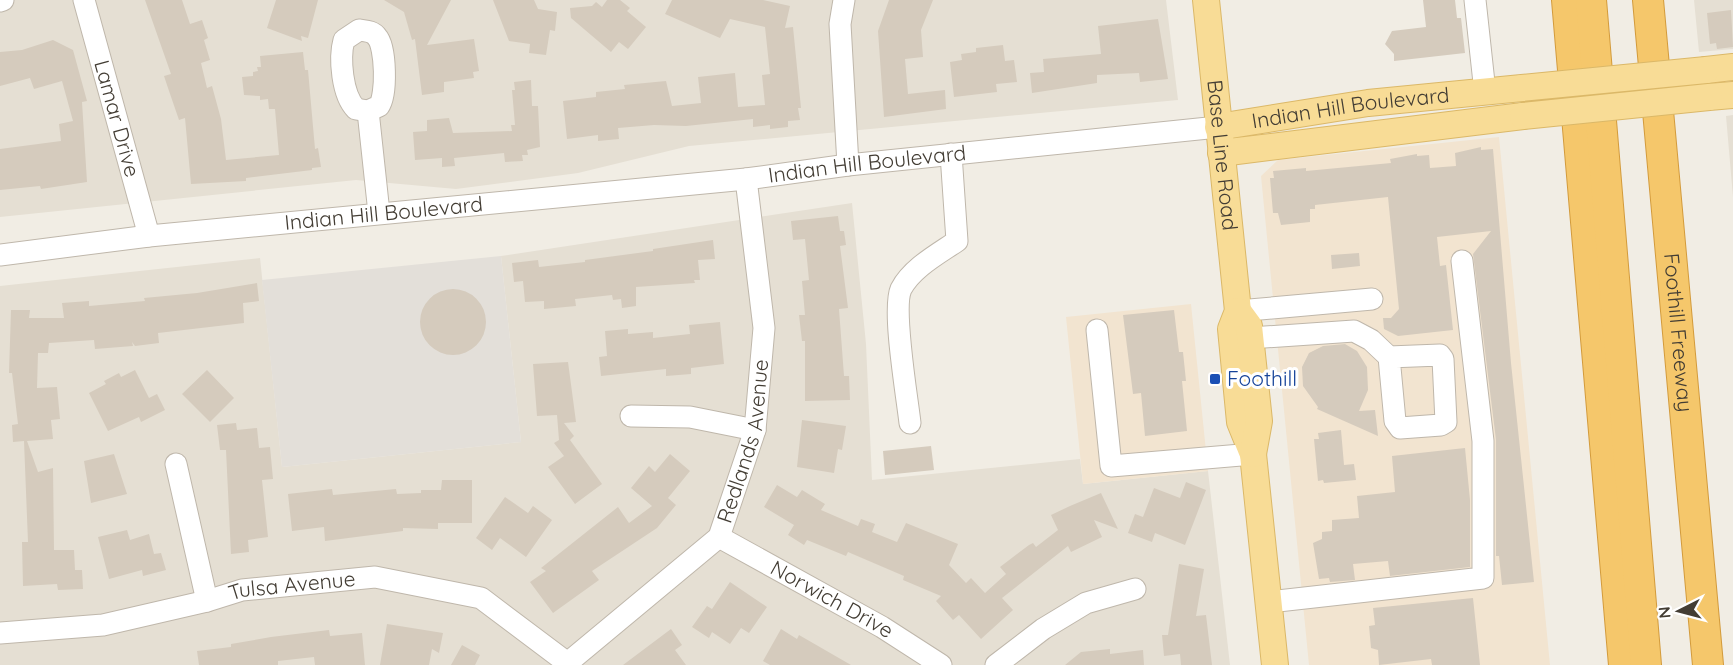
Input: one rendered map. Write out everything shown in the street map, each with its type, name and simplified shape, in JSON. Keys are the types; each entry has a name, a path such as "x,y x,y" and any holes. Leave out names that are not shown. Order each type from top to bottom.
{"highway":[{"path":"1567,0 1624,665"},
{"path":"1591,0 1646,665"},
{"name":"Foothill Freeway","path":"1648,0 1708,665"},
{"path":"1658,112 1645,141 1689,665"}],"main road":[{"name":"Base Line Road","path":"1206,0 1238,312 1231,328 1240,422 1253,454 1275,665"},
{"name":"Indian Hill Boulevard","path":"1218,127 1368,103 1733,67"},
{"name":"Indian Hill Boulevard","path":"1221,153 1523,116 1721,96"},
{"name":"Base Line Road","path":"1238,312 1249,326 1259,421 1253,454"}],"street":[{"name":"Lamar Drive","path":"84,0 149,236"},
{"path":"844,0 840,24 848,165"},
{"path":"1476,0 1485,92"},
{"path":"368,111 379,213"},
{"name":"Indian Hill Boulevard","path":"0,255 149,236 746,179 848,165 1218,127"},
{"path":"910,423 900,332 900,291 919,268 957,242 951,154"},
{"name":"Redlands Avenue","path":"565,664 719,537 755,430 764,328 746,179"},
{"path":"1269,603 1483,578 1483,441 1462,261"},
{"path":"1238,312 1372,299"},
{"path":"1097,330 1112,466 1253,454"},
{"path":"1250,338 1353,331 1371,340 1389,357 1395,421 1400,428 1441,425 1447,417 1443,358 1434,353 1389,357"},
{"path":"631,416 690,417 755,430"},
{"path":"176,464 207,601"},
{"name":"Norwich Drive","path":"719,537 882,627 941,665"},
{"name":"Tulsa Avenue","path":"0,633 103,625 207,601 242,590 375,577 481,598 565,664"},
{"path":"996,665 1043,629 1086,603 1135,589"}],"shaded area":[{"path":"0,0 1166,0 1178,100 689,146 578,173 456,189 356,180 0,217"},
{"path":"1694,0 1733,0 1733,49 1699,52"},
{"path":"1733,115 1733,197 1726,116"},
{"path":"1499,137 1550,665 1309,665 1261,176 1278,160"},
{"path":"852,203 866,344 872,480 1080,459 1083,484 1208,471 1230,665 0,665 0,286 260,258 282,467 521,442 501,256"},
{"path":"501,256 521,442 282,467 262,280"},
{"path":"1191,304 1208,471 1083,484 1066,317"}],"building":[{"path":"145,0 182,0 190,24 202,20 208,38 204,40 210,60 201,63 207,88 212,86 221,119 226,160 279,155 275,109 269,109 268,99 260,100 260,96 244,95 242,77 253,76 253,72 258,71 257,67 261,67 260,56 303,52 305,70 308,70 315,149 318,148 321,167 246,178 246,181 191,184 185,118 179,120 168,88 164,76 171,74"},
{"path":"276,0 318,0 308,38 301,36 302,41 267,28"},
{"path":"384,0 451,0 427,45 474,39 479,71 473,72 474,78 444,82 444,92 422,95 415,39 412,40 404,12"},
{"path":"493,0 534,0 538,9 557,12 555,31 550,30 546,55 529,53 530,44 509,41"},
{"path":"607,0 620,0 630,8 627,11 646,27 628,49 619,42 611,52 571,18 570,8 592,6 596,2 602,7"},
{"path":"672,0 763,0 790,6 785,28 793,27 801,108 798,108 800,120 788,121 788,127 770,129 770,125 753,127 753,119 686,126 654,125 618,128 619,139 598,141 598,135 567,139 563,101 596,97 596,92 625,89 624,85 666,81 672,106 701,103 698,77 735,73 738,107 765,105 762,75 770,74 765,27 730,19 720,38 665,14"},
{"path":"889,0 933,0 921,30 923,57 905,59 908,94 945,90 946,109 884,117 878,31"},
{"path":"1423,0 1455,0 1457,18 1461,18 1465,53 1394,61 1394,54 1385,44 1392,31 1426,27"},
{"path":"1731,10 1733,47 1717,49 1716,43 1710,44 1707,13"},
{"path":"1158,19 1168,79 1140,82 1139,73 1097,75 1097,83 1032,93 1030,73 1044,72 1043,59 1101,54 1098,26"},
{"path":"53,40 73,50 87,101 82,102 87,182 41,189 40,186 0,190 0,149 61,141 59,124 73,121 62,81 34,89 30,78 0,86 0,52 22,50"},
{"path":"1003,45 1005,61 1014,60 1017,82 996,84 997,92 954,97 950,62 962,60 961,54 976,52 976,48"},
{"path":"531,80 532,106 538,106 540,147 527,150 528,155 522,155 523,161 505,162 504,153 454,158 455,166 442,167 442,158 415,160 413,132 427,131 427,120 449,118 453,133 512,131 511,125 515,125 512,90 515,90 514,82"},
{"path":"1481,147 1481,150 1493,149 1511,363 1534,582 1502,585 1499,556 1496,556 1496,440 1473,254 1491,231 1437,237 1440,266 1446,265 1453,330 1398,336 1384,329 1383,318 1391,318 1399,309 1388,197 1315,205 1315,209 1310,209 1310,222 1281,225 1278,213 1273,213 1270,178 1274,178 1273,171 1306,168 1306,171 1391,163 1390,159 1417,154 1417,156 1429,155 1430,168 1456,166 1455,153"},
{"path":"838,216 840,231 844,231 846,245 840,246 848,308 839,309 844,376 849,376 850,400 805,401 805,341 802,341 799,315 805,315 802,281 809,280 805,239 793,240 791,221"},
{"path":"713,240 715,259 698,260 700,280 694,280 695,283 636,287 636,306 622,308 621,299 613,300 612,295 575,299 576,306 544,309 544,301 525,302 523,281 514,282 512,263 538,260 539,267 585,262 585,260"},
{"path":"1359,253 1360,266 1332,269 1331,255"},
{"path":"257,283 259,301 243,303 244,323 158,333 159,343 135,346 132,342 133,346 95,349 94,340 49,343 48,353 38,353 37,388 57,387 60,419 51,420 53,439 27,441 38,472 53,468 54,550 74,550 75,570 82,570 83,589 58,590 57,584 23,586 22,542 28,542 24,441 13,442 12,425 18,424 12,373 9,373 11,310 30,310 29,318 64,318 62,303 89,301 89,306 145,301 144,298 197,293"},
{"path":"453,289 466,292 476,299 483,309 486,322 483,335 476,345 466,352 453,355 440,352 430,345 423,335 420,322 423,309 430,299 440,292"},
{"path":"1174,310 1179,352 1183,352 1186,381 1182,381 1187,431 1145,436 1141,393 1133,394 1123,315"},
{"path":"720,322 724,364 691,368 691,374 666,376 666,369 601,376 599,357 607,356 605,331 628,329 628,334 653,332 653,338 690,334 689,325"},
{"path":"1345,344 1357,351 1367,367 1368,390 1359,411 1375,410 1378,436 1317,409 1318,407 1303,386 1302,367 1309,353 1323,346"},
{"path":"568,362 576,422 564,423 574,436 570,440 602,484 575,504 548,467 564,456 554,443 559,440 557,415 537,416 533,364"},
{"path":"135,370 149,398 157,394 165,410 141,422 139,417 108,431 89,393 106,384 104,381 119,373 121,377"},
{"path":"207,370 234,398 210,422 182,394"},
{"path":"802,420 846,426 842,450 838,449 834,473 797,467"},
{"path":"236,423 237,430 257,428 259,448 270,447 273,479 262,480 268,537 248,540 249,552 231,554 226,450 220,450 217,425"},
{"path":"1341,430 1344,465 1354,464 1356,480 1324,483 1323,480 1318,481 1314,439 1319,439 1318,433"},
{"path":"931,446 934,470 885,475 883,451"},
{"path":"1465,448 1470,500 1470,567 1390,576 1388,561 1353,564 1355,580 1330,582 1329,578 1319,579 1313,543 1322,539 1322,532 1332,531 1332,520 1359,518 1357,496 1395,492 1392,456"},
{"path":"114,454 127,494 91,503 84,461"},
{"path":"670,454 690,471 668,498 676,505 657,528 592,571 599,580 553,613 530,582 546,571 541,568 618,507 629,523 652,506 631,488 649,466 655,472"},
{"path":"442,480 472,480 472,523 438,523 438,529 403,528 403,531 325,541 324,527 292,531 288,494 332,489 333,495 396,489 397,494 421,493 421,490 441,490"},
{"path":"1186,482 1206,490 1185,545 1155,533 1152,542 1128,533 1135,514 1143,517 1154,488 1180,498"},
{"path":"777,485 797,497 802,490 825,504 821,510 858,526 861,519 875,524 872,532 897,542 906,523 958,544 949,565 966,583 971,578 985,593 1006,574 1000,567 1029,545 1033,543 1036,547 1058,530 1051,515 1101,493 1118,529 1094,520 1102,537 1071,552 1068,546 1002,598 1013,610 981,639 959,615 953,620 936,601 941,596 903,580 904,576 848,552 846,556 807,540 804,545 788,535 794,525 764,507"},
{"path":"505,497 528,513 533,506 552,520 526,557 500,538 492,550 476,538"},
{"path":"127,530 130,540 149,534 154,554 161,553 166,570 143,576 142,570 109,579 98,537"},
{"path":"1179,564 1204,569 1196,616 1206,615 1212,665 1181,665 1180,654 1164,656 1162,635 1168,635"},
{"path":"730,582 767,607 749,633 741,628 730,644 712,632 709,638 692,627 707,606 712,609"},
{"path":"1473,598 1480,665 1432,665 1431,659 1379,665 1378,650 1371,648 1369,626 1375,625 1373,608"},
{"path":"387,624 443,633 439,653 432,649 429,665 380,665"},
{"path":"671,629 682,645 675,650 686,665 623,665"},
{"path":"781,629 797,639 799,635 851,665 770,665 763,661"},
{"path":"329,630 330,636 362,633 365,665 315,665 314,657 278,661 278,665 199,665 197,651 231,647 231,644 271,637"},
{"path":"462,645 480,655 475,665 451,665"},
{"path":"1110,649 1110,654 1143,650 1144,665 1065,665 1081,652"}],"place":[{"name":"Foothill","path":"1215,379"}]}
